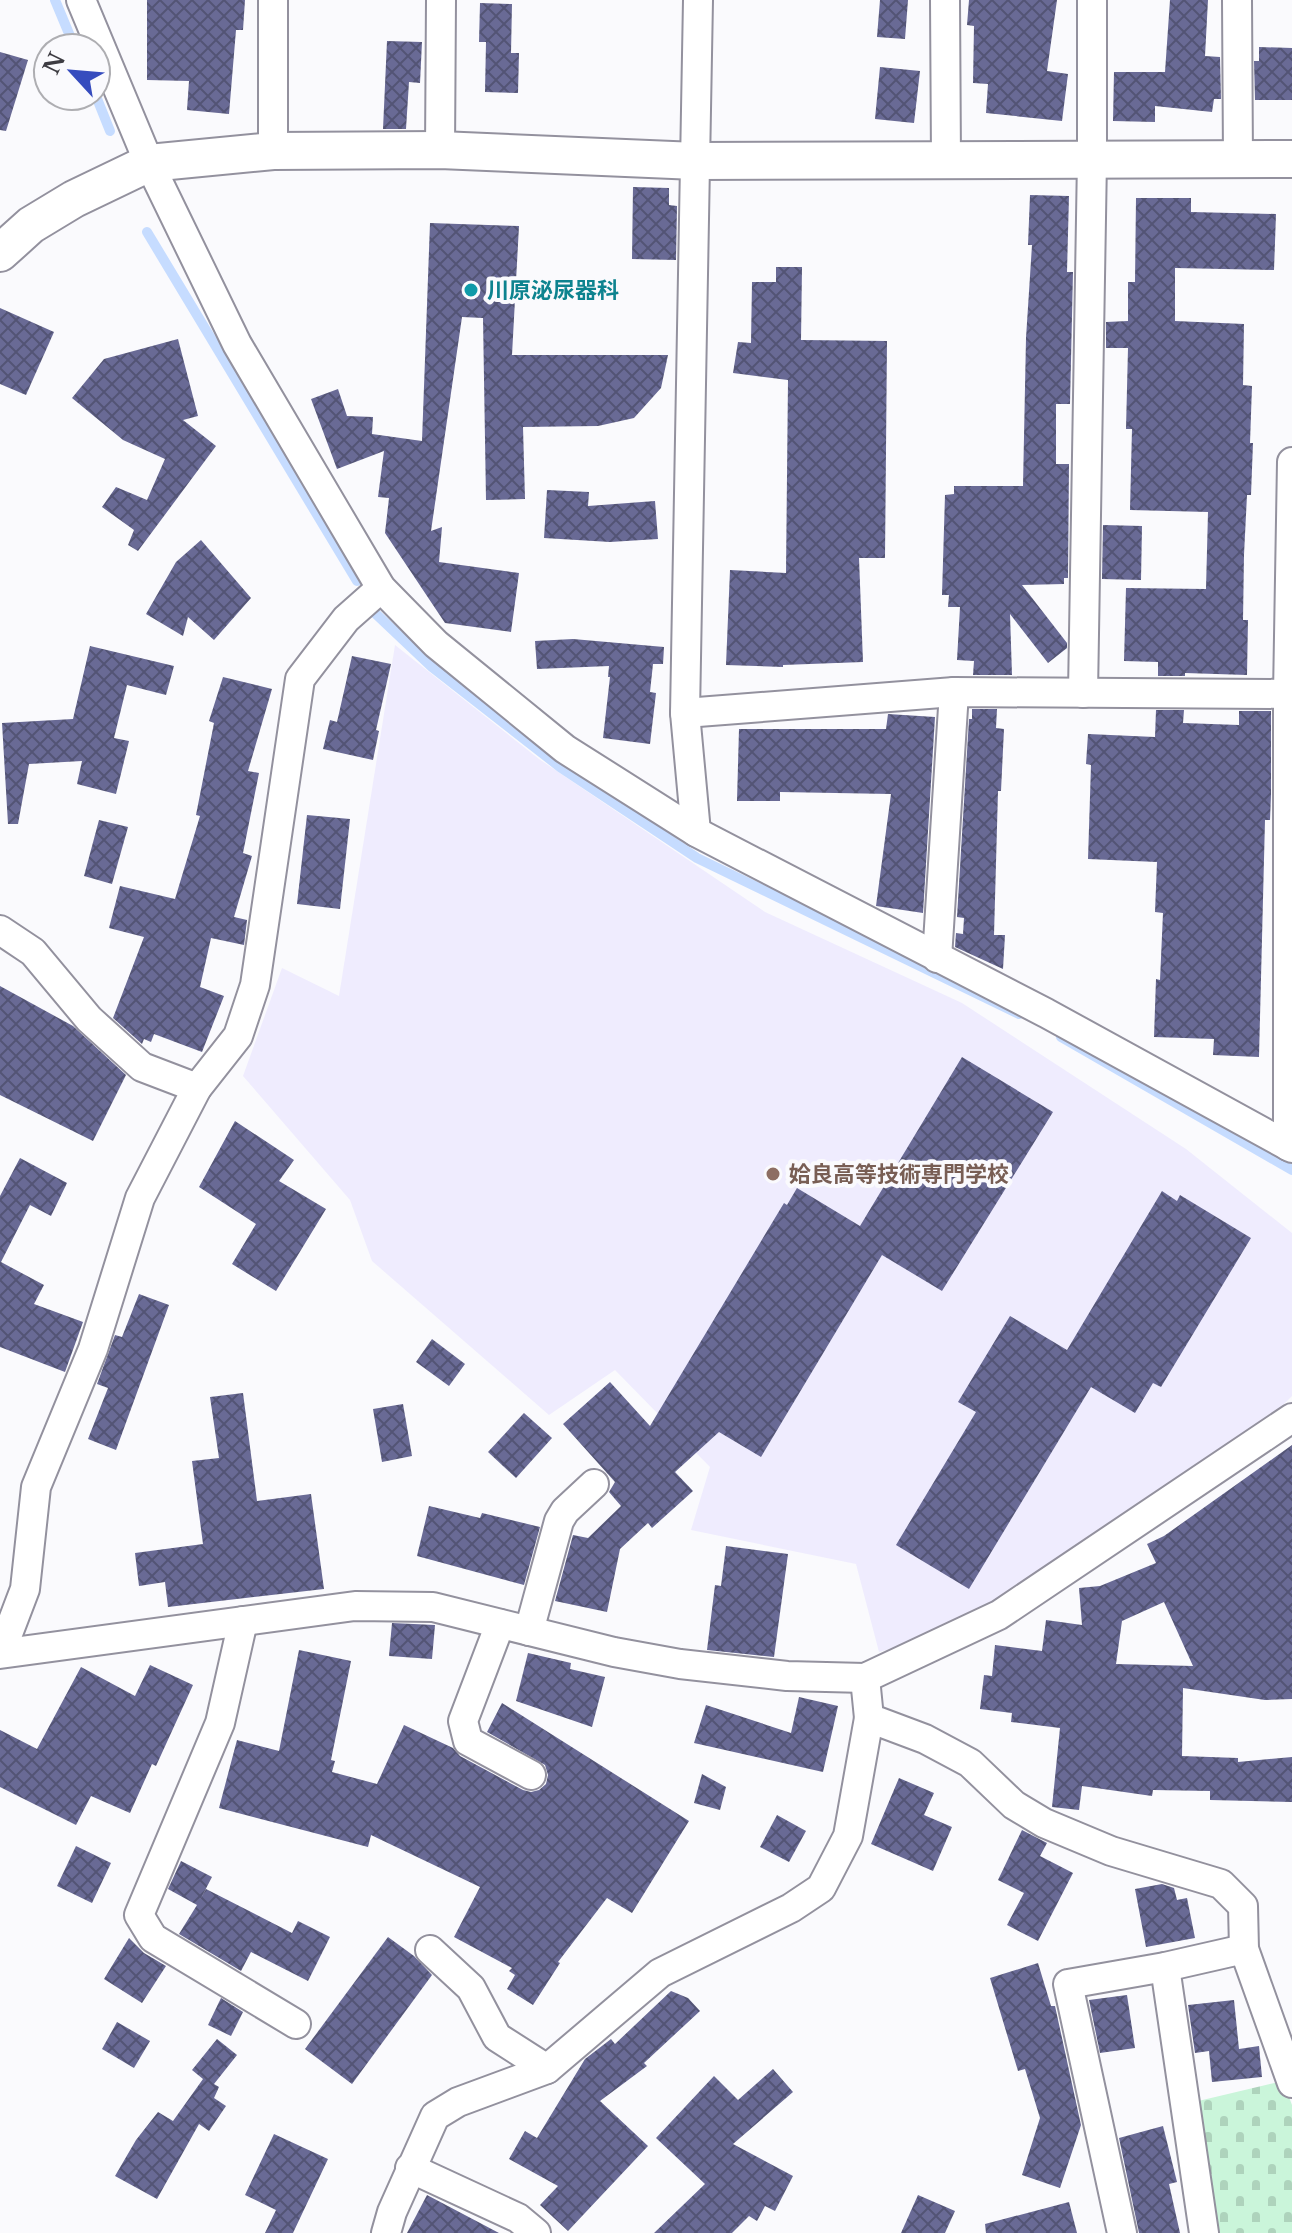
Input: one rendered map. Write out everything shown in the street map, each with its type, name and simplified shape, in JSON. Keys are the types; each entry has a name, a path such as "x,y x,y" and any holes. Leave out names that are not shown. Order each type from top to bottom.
{"street":[{"path":"81,0 149,163 237,344 381,588 436,644 565,749 696,832 1046,1013 1290,1147 1292,462"},
{"path":"273,0 273,151"},
{"path":"440,150 441,0"},
{"path":"696,832 685,713 698,0"},
{"path":"945,0 946,160"},
{"path":"1083,693 1092,0"},
{"path":"1237,0 1238,159"},
{"path":"0,253 31,225 63,205 149,163 273,151 440,150 696,161 1292,159"},
{"path":"381,588 346,619 300,679 255,985 238,1036 197,1088 140,1198 93,1349 36,1487 25,1589 0,1653 355,1606 433,1607 614,1652 680,1664 787,1676 865,1678 999,1615 1292,1418"},
{"path":"685,713 954,692 1290,694"},
{"path":"937,958 954,692"},
{"path":"0,930 33,952 89,1019 142,1067 197,1088"},
{"path":"529,1631 559,1521 565,1511 594,1484"},
{"path":"243,1621 220,1723 139,1915 153,1938 296,2024"},
{"path":"500,1624 463,1721 468,1741 531,1775"},
{"path":"386,2233 410,2168 435,2116 458,2102 547,2069 660,1973 791,1908 821,1888 848,1836 869,1718 865,1678"},
{"path":"869,1718 925,1739 970,1763 1014,1805 1044,1823 1111,1851 1221,1884 1243,1906 1244,1949 1292,2083"},
{"path":"1122,2233 1068,1984 1244,1949"},
{"path":"430,1950 471,1988 497,2037 547,2069"},
{"path":"1165,1967 1204,2233"},
{"path":"410,2168 518,2218 536,2233"}],"shaded area":[{"name":"姶良高等技術専門学校","path":"395,645 539,759 765,912 962,1003 1186,1149 1292,1233 1292,1396 1018,1591 934,1637 879,1652 856,1564 691,1530 710,1467 615,1370 549,1415 372,1261 350,1200 243,1076 282,968 339,996"}],"green space":[{"path":"1283,2081 1292,2105 1292,2233 1218,2233 1190,2103"}],"building":[{"path":"147,0 245,0 243,30 236,30 229,114 187,110 189,81 147,80"},
{"path":"880,0 908,0 905,39 877,37"},
{"path":"969,0 1057,0 1047,71 1068,74 1062,121 986,113 988,84 973,83 974,26 967,25"},
{"path":"1170,0 1208,0 1205,56 1220,57 1221,99 1214,99 1212,112 1155,106 1155,122 1113,121 1114,72 1165,72"},
{"path":"480,3 512,4 511,53 519,53 518,93 485,92 486,42 479,42"},
{"path":"387,41 422,42 420,83 409,82 406,129 383,129"},
{"path":"1259,47 1292,48 1292,100 1255,100 1254,61 1259,61"},
{"path":"0,52 28,60 6,131 0,130"},
{"path":"880,67 920,71 914,123 875,119"},
{"path":"633,187 669,188 669,205 677,206 676,260 632,259"},
{"path":"1030,195 1069,196 1067,272 1073,272 1070,404 1056,404 1056,464 1069,464 1068,578 1064,578 1064,584 1022,585 1067,643 1067,648 1048,663 1010,614 1012,675 973,675 974,661 957,660 960,607 948,607 949,595 942,595 945,495 954,494 954,486 1023,486 1026,338 1032,245 1028,245"},
{"path":"1136,198 1191,198 1191,212 1276,214 1274,270 1175,268 1175,321 1244,324 1243,385 1252,386 1250,443 1253,443 1244,555 1243,620 1248,620 1247,675 1185,673 1185,676 1158,676 1158,662 1124,661 1126,588 1206,589 1208,512 1130,510 1132,429 1126,429 1128,348 1106,348 1106,322 1128,321 1128,282 1135,282"},
{"path":"430,223 519,226 512,355 668,355 661,388 634,418 598,426 523,427 525,499 486,500 483,318 462,317 431,531 442,527 439,562 519,573 511,632 445,623 385,533 389,498 378,497 384,451 337,469 311,399 338,389 347,416 373,417 372,434 422,441"},
{"path":"776,267 802,267 801,340 887,341 885,558 859,558 863,662 783,667 726,665 730,570 786,573 788,380 733,373 738,342 751,343 752,282 776,282"},
{"path":"0,308 54,332 26,395 0,384"},
{"path":"178,339 198,416 183,420 216,446 138,551 128,545 134,530 102,507 116,487 147,500 165,459 123,440 72,398 104,359"},
{"path":"547,490 589,492 588,506 655,501 658,539 610,542 544,538"},
{"path":"1103,525 1142,526 1141,580 1102,579"},
{"path":"201,540 251,598 214,640 188,617 183,636 146,614 176,562"},
{"path":"573,639 664,647 663,664 653,664 650,692 656,693 650,744 603,738 609,666 537,669 535,641"},
{"path":"90,646 174,666 166,695 127,685 114,738 129,741 116,794 77,784 82,761 29,764 18,824 8,824 2,723 73,719"},
{"path":"352,656 391,664 376,730 379,731 373,760 323,749 330,720 337,722"},
{"path":"223,677 272,689 248,771 259,773 243,853 252,856 234,917 247,920 244,945 211,938 200,987 224,996 202,1052 154,1034 151,1042 144,1039 142,1044 113,1018 144,937 109,928 120,886 175,899 200,816 196,815 214,723 209,721"},
{"path":"972,709 997,709 996,728 1004,729 1001,791 998,791 994,935 1005,935 1003,969 955,947 956,933 963,934 964,918 957,917"},
{"path":"1156,710 1184,710 1183,723 1239,725 1239,711 1271,711 1271,795 1270,820 1265,820 1259,1057 1213,1055 1214,1039 1154,1037 1163,913 1155,912 1157,862 1088,859 1091,765 1086,764 1088,734 1155,737"},
{"path":"888,714 935,717 923,913 876,906 891,794 780,792 780,801 737,801 739,729 886,729"},
{"path":"307,815 350,819 340,909 297,904"},
{"path":"99,820 128,827 112,884 84,876"},
{"path":"0,986 73,1026 126,1075 93,1141 0,1095"},
{"path":"962,1057 1053,1112 942,1291 882,1255 761,1457 719,1432 675,1472 693,1491 652,1528 648,1523 620,1549 607,1612 555,1601 573,1535 588,1538 621,1506 609,1492 615,1482 563,1424 610,1382 650,1426 784,1203 787,1205 797,1188 860,1226"},
{"path":"235,1121 294,1160 279,1181 326,1209 276,1291 232,1264 256,1224 199,1187"},
{"path":"20,1158 67,1183 51,1216 30,1205 1,1262 44,1285 34,1304 83,1322 65,1372 0,1347 0,1196"},
{"path":"1162,1191 1177,1201 1180,1195 1251,1238 1161,1387 1153,1383 1135,1413 1091,1387 969,1589 896,1545 976,1412 958,1402 1010,1316 1067,1350"},
{"path":"139,1294 169,1305 116,1450 88,1439 108,1388 97,1384 115,1335 122,1337"},
{"path":"432,1339 465,1364 449,1386 416,1362"},
{"path":"243,1393 257,1501 311,1494 324,1589 168,1607 165,1582 139,1586 135,1553 203,1544 192,1461 219,1458 210,1397"},
{"path":"403,1404 412,1456 382,1462 373,1409"},
{"path":"524,1413 552,1438 516,1478 488,1452"},
{"path":"1292,1445 1292,1699 1265,1700 1183,1688 1182,1756 1238,1758 1238,1762 1292,1757 1292,1802 1210,1800 1210,1791 1153,1790 1152,1796 1082,1786 1079,1810 1052,1807 1060,1728 1011,1722 1012,1713 980,1709 984,1675 992,1676 995,1645 1042,1651 1046,1620 1082,1625 1079,1588 1100,1586 1156,1563 1147,1544 1164,1536","holes":["1164,1602 1193,1666 1116,1664 1122,1621"]},
{"path":"429,1506 480,1518 482,1513 540,1527 524,1585 417,1556"},
{"path":"726,1546 788,1554 774,1657 707,1650 715,1585 721,1586"},
{"path":"392,1623 435,1625 432,1659 389,1656"},
{"path":"299,1650 351,1661 331,1760 335,1761 332,1772 377,1784 404,1725 453,1748 460,1756 523,1790 539,1790 546,1784 548,1775 545,1765 487,1732 502,1703 689,1821 632,1913 607,1898 558,1962 533,2005 507,1989 515,1975 509,1971 512,1968 454,1937 480,1887 371,1835 368,1847 219,1808 237,1740 279,1751"},
{"path":"528,1653 571,1663 570,1669 605,1677 592,1727 516,1701"},
{"path":"150,1665 193,1685 156,1766 152,1764 130,1813 91,1796 76,1825 0,1787 0,1730 37,1749 81,1667 135,1696"},
{"path":"799,1697 838,1706 823,1772 694,1743 706,1705 791,1733"},
{"path":"702,1774 726,1787 720,1810 694,1803"},
{"path":"899,1778 934,1793 924,1815 952,1827 933,1871 871,1844"},
{"path":"777,1815 806,1831 789,1862 760,1847"},
{"path":"1022,1830 1047,1843 1040,1856 1073,1873 1038,1941 1007,1925 1024,1893 998,1880"},
{"path":"76,1846 111,1863 92,1903 57,1886"},
{"path":"181,1861 212,1877 200,1900 206,1889 292,1933 298,1921 330,1937 308,1981 251,1952 241,1971 179,1934 197,1905 168,1889"},
{"path":"1162,1884 1174,1888 1177,1900 1187,1898 1195,1938 1146,1947 1135,1889"},
{"path":"388,1937 414,1956 432,1975 352,2084 305,2049"},
{"path":"129,1938 144,1953 166,1966 142,2003 104,1979"},
{"path":"1038,1963 1051,2006 1055,2006 1081,2125 1060,2188 1022,2175 1040,2118 1025,2069 1018,2071 990,1978"},
{"path":"671,1991 688,1998 700,2011 644,2063 647,2066 600,2101 648,2146 568,2231 540,2205 558,2186 509,2159 525,2131 537,2138 585,2059 611,2039 615,2044"},
{"path":"1127,1995 1135,2048 1100,2053 1089,2000"},
{"path":"221,1998 243,2012 231,2036 208,2025"},
{"path":"1234,2000 1239,2049 1259,2046 1262,2077 1212,2082 1209,2051 1195,2053 1188,2005"},
{"path":"117,2022 150,2041 134,2068 102,2049"},
{"path":"217,2039 237,2055 214,2084 219,2087 214,2098 226,2106 209,2131 199,2124 157,2199 115,2176 136,2140 158,2112 173,2121 203,2079 192,2070"},
{"path":"773,2069 793,2092 733,2144 793,2176 775,2211 765,2206 757,2221 749,2216 732,2233 654,2233 705,2184 656,2138 714,2076 738,2100"},
{"path":"1163,2126 1177,2182 1169,2184 1180,2233 1139,2233 1119,2138"},
{"path":"274,2134 328,2159 293,2233 265,2233 276,2210 245,2195"},
{"path":"427,2195 499,2233 407,2233"},
{"path":"918,2195 955,2211 945,2233 901,2233"},
{"path":"1069,2202 1077,2233 986,2233 985,2224"}],"waterway":[{"path":"55,0 68,32"},
{"path":"102,112 110,131"},
{"path":"147,232 357,581"},
{"path":"376,614 432,667 560,767 697,858 1019,1014"},
{"path":"1061,1037 1292,1170"}],"place":[{"name":"川原泌尿器科","path":"471,290"},
{"name":"姶良高等技術専門学校","path":"773,1174"}]}
